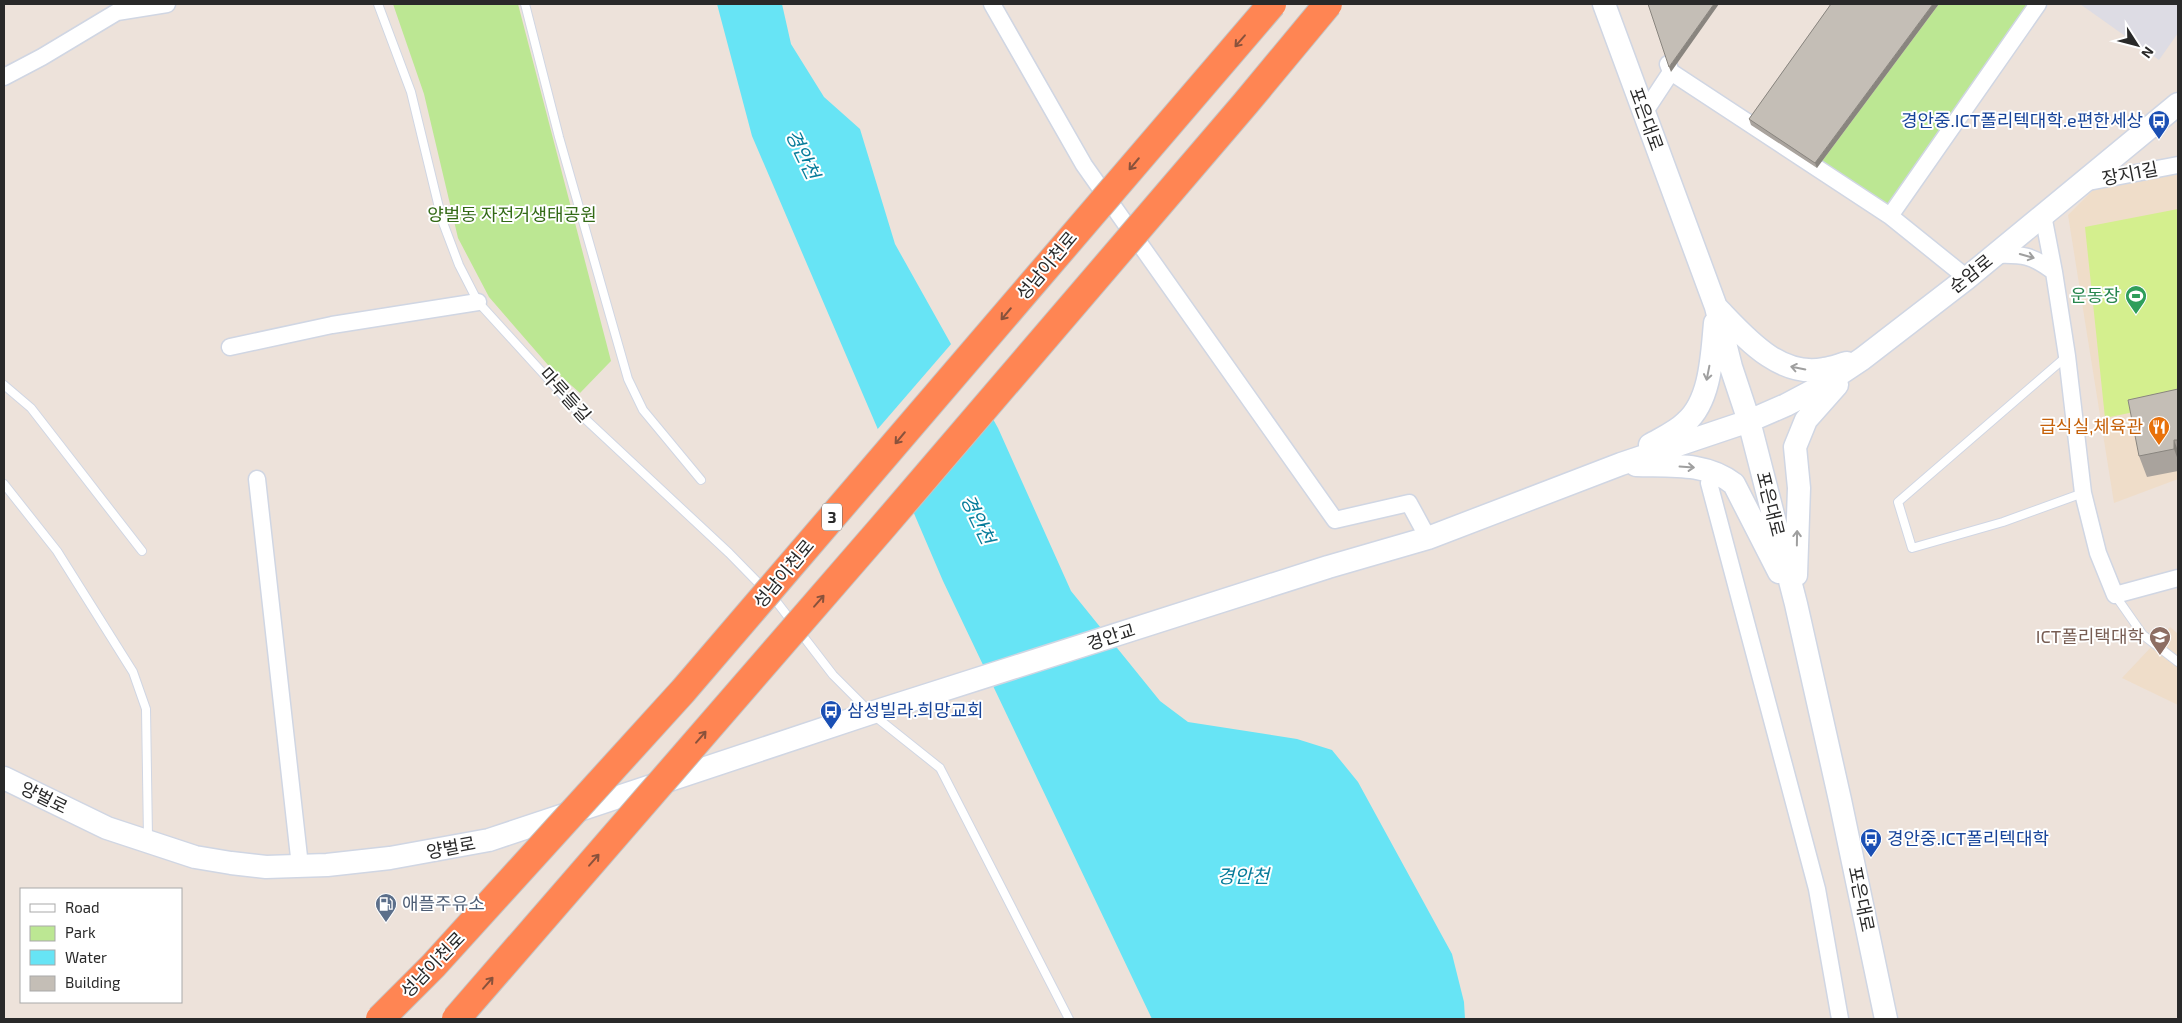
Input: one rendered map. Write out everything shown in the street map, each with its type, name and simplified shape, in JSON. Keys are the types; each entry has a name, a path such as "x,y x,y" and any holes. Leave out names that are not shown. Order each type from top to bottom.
{"highway":[{"name":"성남이천로","path":"380,1019 433,966 684,692 1272,4"},
{"path":"456,1019 881,529 1245,104 1328,4"}],"street":[{"path":"4,77 42,57 117,12 167,4"},
{"path":"992,4 1084,165 1335,520 1408,503 1428,538"},
{"name":"포은대로","path":"1604,4 1716,308 1731,366 1750,421 1796,604 1886,1019"},
{"path":"1890,216 2038,4"},
{"path":"1662,46 1671,72 1890,216 1967,278"},
{"path":"1644,113 1671,72"},
{"name":"순암로","path":"1621,464 1750,421 1786,405 1862,359 1967,278 2178,104"},
{"name":"장지1길","path":"2081,184 2178,165"},
{"path":"2043,214 2067,356 2084,492 2098,553 2115,595 2178,578"},
{"path":"1995,255 2021,254 2037,259 2054,272"},
{"path":"230,346 332,325 478,302"},
{"path":"1716,308 1765,354 1791,368 1823,370 1862,359"},
{"path":"1621,464 1686,422 1696,411 1703,397 1713,348 1716,308"},
{"path":"1796,604 1798,488 1795,447 1806,420 1862,359"},
{"path":"1621,464 1692,467 1714,471 1734,484 1796,604"},
{"name":"경안교","path":"894,707 1328,567 1428,538 1621,464"},
{"path":"1714,471 1709,483 1817,889 1840,1019"},
{"path":"257,479 300,866"},
{"name":"양벌로","path":"4,778 107,828 195,857 266,867 300,866 390,858 489,840 894,707"}],"lane":[{"name":"마루들길","path":"378,4 412,92 442,220 459,265 478,302 581,415 729,553 776,601 833,675 871,713 940,768 1069,1019"},
{"path":"525,4 559,137 628,379 643,410 701,480"},
{"path":"2067,356 1898,502 1912,548 2003,522 2084,492"},
{"path":"4,385 31,408 142,551"},
{"path":"4,484 57,551 133,672 146,709 148,843"},
{"path":"2115,595 2143,635 2178,662"}],"shaded area":[{"path":"2080,4 2178,4 2178,33 2159,60"},
{"path":"2178,174 2178,479 2114,503 2068,215 2098,185"},
{"name":"ICT폴리택대학","path":"2170,627 2178,634 2178,705 2122,678"}],"green space":[{"name":"양벌동 자전거생태공원","path":"393,4 518,4 611,361 580,393 548,365 489,297 458,238 424,94"},
{"path":"1939,4 2038,4 1890,216 1817,168"},
{"name":"운동장","path":"2178,209 2178,403 2105,418 2085,227"}],"water":[{"name":"경안천","path":"717,4 782,4 791,44 824,97 860,129 895,244 998,428 1071,591 1160,701 1188,722 1297,739 1332,750 1358,782 1452,954 1464,1002 1465,1019 1152,1019 943,581 752,136"}],"pier":[{"path":"952,343 993,415 911,511 876,431"}],"building":[{"path":"1648,4 1714,4 1669,67"},
{"path":"1831,4 1933,4 1815,163 1749,119"},
{"path":"2178,389 2178,440 2174,440 2174,449 2139,456 2128,400"}],"place":[{"name":"경안중.ICT폴리텍대학.e편한세상","path":"2159,140"},
{"name":"운동장","path":"2136,315"},
{"name":"급식실,체육관","path":"2159,446"},
{"name":"ICT폴리택대학","path":"2160,656"},
{"name":"삼성빌라.희망교회","path":"831,730"},
{"name":"경안중.ICT폴리텍대학","path":"1871,858"},
{"name":"애플주유소","path":"386,923"}]}
